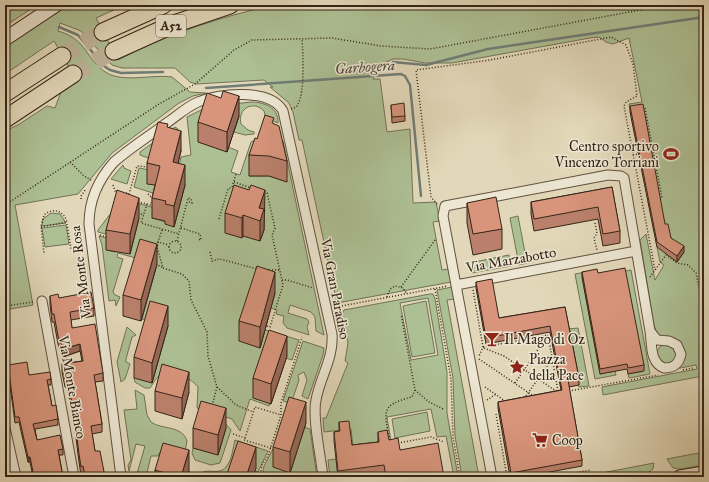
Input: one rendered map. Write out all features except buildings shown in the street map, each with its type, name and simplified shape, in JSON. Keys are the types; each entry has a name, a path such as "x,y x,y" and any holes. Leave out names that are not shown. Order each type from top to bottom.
{"highway":[{"name":"A52","path":"103,32 163,5"},
{"name":"A52","path":"114,51 174,24 230,5"},
{"path":"5,93 62,56"},
{"path":"5,119 73,74"}],"main road":[{"path":"5,39 56,5"},
{"path":"680,477 704,473"}],"street":[{"name":"Via Monte Rosa","path":"121,477 89,224 89,210 94,182 123,154 199,102 223,97 255,95 275,101 283,111"},
{"name":"Via Gran Paradiso","path":"283,111 332,334 332,346 329,359 315,404 324,477"},
{"path":"456,285 443,216 444,208 452,204 608,175 619,175 624,178 650,331"},
{"name":"Via Marzabotto","path":"492,477 456,285 636,251"},
{"name":"Via Monte Bianco","path":"37,302 74,477"},
{"path":"5,428 16,477"}],"path":[{"path":"5,205 159,104 195,84 234,50 245,43 264,39 332,38 381,46 430,49 667,5"},
{"path":"444,208 431,198 416,70 490,60 611,37 626,45 633,64 637,96 626,102 624,106 655,270"},
{"path":"283,111 295,107 298,104 303,78 302,39"},
{"path":"645,108 662,198 656,200"},
{"path":"633,155 638,154"},
{"path":"70,162 84,176 94,182 80,196 80,199"},
{"path":"129,196 122,193 130,194 137,166 149,168 150,162"},
{"path":"219,219 228,189 232,187 236,174"},
{"path":"234,182 254,189"},
{"path":"113,185 118,195"},
{"path":"260,191 267,193 275,228 272,235 283,285 270,327 265,325"},
{"path":"134,201 150,205 152,198 148,194"},
{"path":"177,241 188,198 191,198 192,203 189,202"},
{"path":"147,204 141,224 179,234"},
{"path":"44,252 41,227 42,218 50,211 61,213 67,224 71,249"},
{"path":"137,213 144,215"},
{"path":"595,223 597,233 594,238 597,251"},
{"path":"41,227 67,224"},
{"path":"181,228 200,234 201,240 198,239"},
{"path":"162,229 157,248 163,268"},
{"path":"96,234 106,236 108,233"},
{"path":"401,287 435,240"},
{"path":"169,245 172,241 177,241"},
{"path":"169,245 170,251 178,253 181,246 177,241"},
{"path":"158,242 169,245"},
{"path":"210,252 212,262 220,259 262,270 280,270"},
{"path":"641,283 647,282 666,255 693,269 698,277 704,311"},
{"path":"150,262 182,274 188,281 191,300 207,332 208,356 217,387 212,408"},
{"path":"282,280 287,280 316,289"},
{"path":"331,308 456,285"},
{"path":"472,286 483,347 478,358 479,365"},
{"path":"387,297 388,291 392,287 401,287"},
{"path":"401,287 406,294"},
{"path":"435,288 451,379 453,437 460,477"},
{"path":"5,306 37,302"},
{"path":"390,444 386,427 386,413 393,402 412,397 415,390 401,314"},
{"path":"483,347 548,335"},
{"path":"548,335 559,393"},
{"path":"515,383 548,335"},
{"path":"260,477 262,465 271,448 281,416 281,403 302,337"},
{"path":"483,347 504,356 559,393"},
{"path":"478,358 515,383 529,393 532,395 536,398 524,400 529,393 538,379 552,359"},
{"path":"680,371 693,368"},
{"path":"565,392 659,375"},
{"path":"486,401 483,386 508,403"},
{"path":"217,387 236,405 253,412"},
{"path":"415,390 429,402 443,409"},
{"path":"551,395 559,393"},
{"path":"245,438 255,407 281,416"},
{"path":"496,414 508,477"},
{"path":"233,434 245,438 244,440 271,448"},
{"path":"397,443 431,438 444,442"},
{"path":"550,477 591,470"},
{"path":"377,471 382,471 383,477"}],"green space":[{"path":"5,5 37,5 5,26"},
{"path":"70,5 125,5 96,18 118,60 155,42 194,27 274,5 704,5 704,382 703,376 603,395 602,387 697,369 696,365 675,369 684,354 662,338 658,334 654,325 640,240 646,234 655,280 664,265 660,262 629,104 642,102 629,38 613,44 606,42 599,37 590,38 452,63 425,63 403,59 393,59 378,66 373,79 380,79 387,132 410,129 413,203 436,202 440,221 433,222 442,270 449,269 451,282 337,303 302,140 299,140 293,112 289,103 264,80 196,84 190,82 175,68 122,68 112,65 81,31 60,23 58,31 76,40 94,62 107,73 114,76 130,78 172,77 190,92 206,93 193,96 179,103 112,153 78,194 15,205 33,305 5,310 5,131 18,125 47,106 55,108 61,92 77,81 54,41 5,74 5,46 29,29"},
{"path":"251,102 265,104 273,109 278,118 278,123 266,118 264,111 256,106 247,107 244,110 240,118 241,124 248,130 254,132 254,134 245,135 234,132 239,116 228,147 238,151 231,172 240,175 251,142 265,135 249,176 269,176 287,182 274,138 283,141 324,335 316,331 315,317 311,312 290,305 288,313 307,319 309,322 307,327 309,335 287,328 283,323 284,316 276,314 277,310 271,308 260,348 265,330 299,340 292,360 286,358 286,356 269,406 250,399 240,431 232,419 197,408 198,387 186,377 169,373 164,374 155,380 150,388 145,388 135,382 134,378 168,326 142,319 157,264 118,253 117,257 123,259 113,292 115,295 120,297 116,306 115,300 109,301 102,245 99,236 109,239 107,250 115,251 107,226 106,234 98,232 98,230 111,213 118,198 155,208 152,218 166,222 181,157 191,155 187,117 207,107"},
{"path":"175,127 178,129 181,151 167,147 151,159 140,155 140,152"},
{"path":"123,165 124,168 131,171 127,184 111,179"},
{"path":"139,168 149,170 156,186 156,194 134,187"},
{"path":"51,213 60,214 66,223 42,226 43,219"},
{"path":"518,216 527,263 519,265 510,218"},
{"path":"66,225 69,244 45,247 42,228"},
{"path":"509,255 511,266 471,273 469,263"},
{"path":"597,270 582,277 600,374 615,371 616,375 595,379 575,274"},
{"path":"631,270 650,374 629,378 628,374 643,371 609,274"},
{"path":"452,287 454,299 447,300 479,477 462,477 455,436 453,378 437,290"},
{"path":"433,294 447,372 447,413 458,477 454,477 446,436 437,437 431,409 387,417 391,441 378,441 378,444 353,447 351,429 324,432 323,418 326,418 348,363 345,361 348,343 342,314 344,310","holes":["428,298 438,355 411,360 400,303"]},
{"path":"426,301 435,353 412,357 403,306"},
{"path":"127,327 136,335 132,337 126,359 126,362 130,364 125,379 121,382 117,362"},
{"path":"578,328 589,386 579,387 568,329"},
{"path":"303,341 324,348 323,355 308,399 302,396 307,380 304,372 298,375 299,380 292,401 289,403 283,401"},
{"path":"663,344 671,344 677,350 677,358 671,364 663,364 657,358 657,350"},
{"path":"135,390 144,395 147,415 151,422 181,432 187,441 185,452 160,452 158,456 151,456 146,477 136,477 145,446 136,444 129,471 128,465 131,460 124,410 137,409"},
{"path":"427,412 430,431 395,438 392,419"},
{"path":"225,423 231,430 220,463 211,465 195,460 192,453 193,448 218,455"},
{"path":"304,427 310,429 317,477 262,477 264,466 273,449 290,473"},
{"path":"235,440 268,451 258,472 255,471 256,468 233,477 198,477 204,472 219,471 226,467 231,457"},
{"path":"704,452 704,465 680,469 673,468 667,459"},
{"path":"336,459 338,477 330,477 328,460"},
{"path":"654,463 653,469 644,474 622,477 603,477 602,473"}],"waterway":[{"path":"393,62 426,65 488,49 704,17"},
{"name":"Garbogera","path":"59,27 78,35 104,66 110,70 121,73 163,72"},
{"name":"Garbogera","path":"206,88 401,74 405,76 410,85 421,196"}],"tunnel":[{"path":"62,56 103,32"},
{"path":"73,74 114,51"}],"place":[{"name":"Centro sportivo Vincenzo Torriani","path":"671,154"},
{"name":"Il Mago di Oz","path":"492,339"},
{"name":"Piazza della Pace","path":"517,367"},
{"name":"Coop","path":"540,440"}]}
